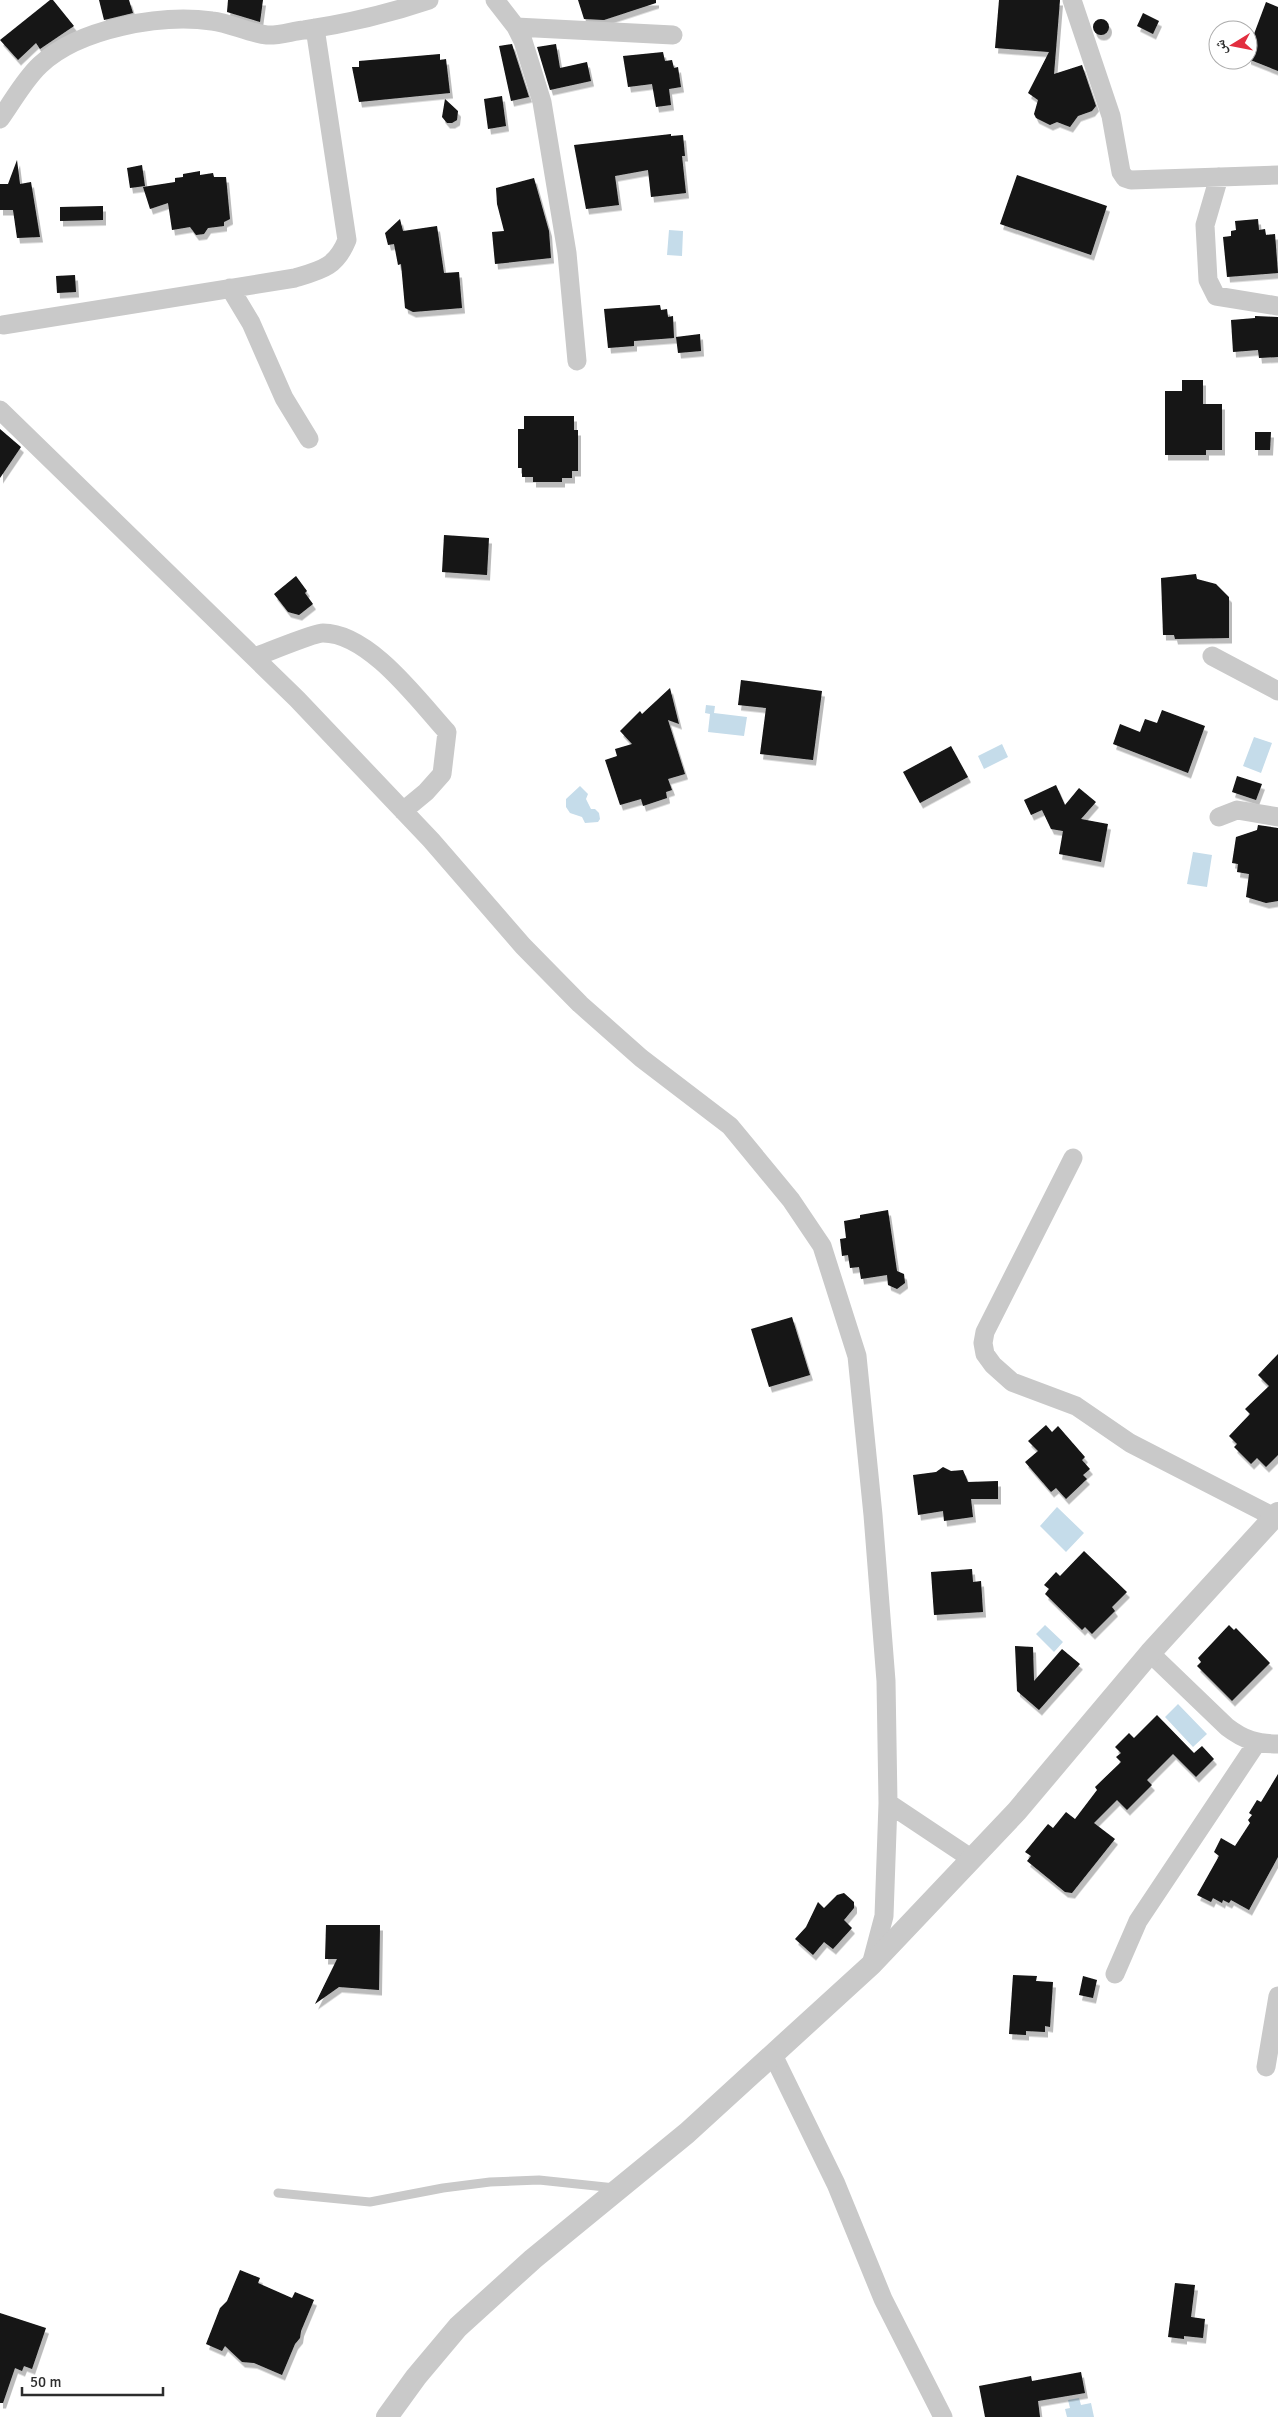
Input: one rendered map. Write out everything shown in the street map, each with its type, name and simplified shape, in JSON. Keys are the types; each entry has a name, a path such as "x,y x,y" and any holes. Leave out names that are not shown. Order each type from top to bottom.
{"street":[{"path":"0,119 40,65 68,46 102,32 147,22 177,20 212,21 268,35 382,16 429,0"},
{"path":"495,0 516,27 531,64 542,102 567,253 577,361"},
{"path":"1072,0 1111,116 1121,172 1125,178 1132,180 1278,175"},
{"path":"516,27 674,35"},
{"path":"3,325 295,278 330,266 341,253 347,240 315,28"},
{"path":"1219,177 1204,225 1208,280 1216,296 1278,306"},
{"path":"230,288 252,323 280,390 309,439"},
{"path":"0,410 254,657 403,811 523,946 580,1004 641,1058 730,1126 791,1200 822,1246 857,1356 863,1402 886,1681 888,1803 884,1916 871,1965"},
{"path":"254,657 322,633 352,640 392,672 446,732 442,774 426,792 403,811"},
{"path":"1212,656 1278,691"},
{"path":"1219,817 1237,810 1278,817"},
{"path":"387,2417 416,2377 458,2327 533,2259 687,2133 871,1965 972,1859 1150,1653 1276,1515 1130,1443 1076,1406 1012,1382 993,1366 985,1354 983,1343 985,1332 1073,1158"},
{"path":"1150,1653 1227,1727 1241,1738 1256,1744 1278,1744"},
{"path":"1115,1974 1138,1921 1256,1744"},
{"path":"888,1803 972,1859"},
{"path":"1266,2067 1278,1996"},
{"path":"774,2055 836,2184 883,2299 944,2417"}],"lane":[{"path":"278,2193 370,2202 443,2188 539,2180 620,2189"}],"water":[{"path":"669,230 683,231 682,256 667,255"},
{"path":"706,705 715,706 714,713 747,717 744,736 708,732 710,714 705,713"},
{"path":"1254,737 1272,743 1261,773 1243,766"},
{"path":"1002,744 1008,757 984,769 978,756"},
{"path":"580,786 588,794 586,799 591,809 595,809 599,813 600,819 598,822 585,823 582,817 570,813 566,807 566,799"},
{"path":"1193,852 1212,855 1207,887 1187,884"},
{"path":"1057,1507 1084,1533 1066,1552 1040,1526"},
{"path":"1045,1625 1063,1642 1054,1652 1036,1634"},
{"path":"1178,1704 1207,1734 1193,1747 1165,1717"},
{"path":"1079,2398 1081,2405 1091,2403 1094,2417 1067,2417 1065,2409 1070,2408 1068,2400"}],"building":[{"path":"50,0 53,0 74,26 40,49 36,43 18,60 0,40"},
{"path":"99,0 129,0 133,13 104,20"},
{"path":"228,0 263,0 260,22 227,12"},
{"path":"578,0 656,0 656,3 604,20 584,19"},
{"path":"999,0 1060,0 1054,74 1082,65 1096,106 1092,111 1078,116 1070,127 1057,122 1050,125 1036,118 1034,114 1038,100 1028,93 1049,52 995,48"},
{"path":"1266,2 1278,7 1278,71 1258,63 1258,23"},
{"path":"1143,13 1159,21 1153,34 1137,26"},
{"path":"1101,19 1109,27 1101,35 1093,27"},
{"path":"512,44 529,97 511,101 499,46"},
{"path":"556,44 560,68 587,62 591,81 550,90 537,47"},
{"path":"663,52 665,61 672,60 674,68 678,67 681,87 669,89 671,105 656,107 652,84 628,87 623,56"},
{"path":"440,54 440,60 446,59 450,93 359,102 352,67 359,67 359,61"},
{"path":"502,96 506,126 488,129 484,99"},
{"path":"445,99 458,111 457,120 452,123 447,123 442,117"},
{"path":"671,134 671,136 683,135 685,156 682,156 686,193 651,197 648,170 615,176 619,205 586,209 574,145"},
{"path":"17,160 20,184 31,182 40,237 17,238 13,210 0,210 0,184 8,184"},
{"path":"142,165 145,186 130,188 127,168"},
{"path":"200,171 200,175 213,173 214,177 226,177 230,219 224,222 224,226 208,228 204,234 196,235 190,227 172,230 168,203 150,209 143,187 175,182 175,178 183,177 183,174"},
{"path":"1017,175 1107,206 1091,255 1000,224"},
{"path":"534,178 549,231 551,258 495,264 492,232 504,231 497,204 496,188"},
{"path":"103,206 103,220 60,221 60,207"},
{"path":"400,219 403,231 437,226 444,273 459,272 462,308 413,312 405,308 401,264 398,265 394,244 388,245 385,233"},
{"path":"1258,219 1259,230 1265,229 1266,235 1275,234 1278,273 1227,277 1223,237 1231,236 1231,231 1236,230 1235,221"},
{"path":"75,275 76,292 57,293 56,276"},
{"path":"660,305 661,310 667,309 668,317 673,316 674,338 634,341 634,346 608,348 604,309"},
{"path":"1255,316 1278,317 1278,357 1259,358 1258,350 1233,352 1231,320 1255,318"},
{"path":"700,334 701,351 678,353 676,337"},
{"path":"1182,380 1203,380 1203,404 1222,404 1222,450 1206,450 1206,455 1165,455 1165,391 1182,391"},
{"path":"524,416 574,416 574,430 578,430 578,471 572,471 572,478 562,478 562,482 533,482 533,477 522,477 522,468 518,468 518,429 524,429"},
{"path":"0,429 21,447 0,478"},
{"path":"1255,432 1271,432 1270,450 1255,450"},
{"path":"444,535 489,538 487,575 442,572"},
{"path":"1196,574 1197,579 1216,584 1229,597 1229,638 1175,639 1174,635 1163,635 1161,578"},
{"path":"296,576 307,591 305,593 313,604 299,615 288,612 274,594"},
{"path":"741,680 822,691 813,760 760,754 766,708 738,705"},
{"path":"670,688 679,724 668,720 685,774 668,779 672,790 666,792 667,798 643,806 641,799 620,805 605,760 617,756 615,749 632,744 620,731 640,711 642,714"},
{"path":"1162,710 1205,726 1188,773 1113,744 1120,724 1140,732 1145,719 1157,723"},
{"path":"951,746 968,777 920,803 903,772"},
{"path":"1237,776 1262,784 1256,800 1232,792"},
{"path":"1056,785 1065,805 1079,788 1096,802 1081,819 1108,824 1101,862 1059,854 1063,831 1051,829 1042,810 1031,815 1024,800"},
{"path":"1258,825 1278,828 1278,901 1266,903 1246,897 1249,874 1237,872 1238,864 1232,863 1236,837 1257,830"},
{"path":"888,1210 897,1271 904,1274 905,1283 897,1289 888,1285 887,1275 861,1279 859,1267 850,1268 848,1255 842,1256 840,1239 846,1238 844,1221 860,1218 860,1215"},
{"path":"792,1317 810,1375 769,1387 751,1329"},
{"path":"1278,1354 1278,1455 1266,1467 1257,1458 1251,1464 1234,1447 1237,1444 1229,1436 1250,1414 1245,1409 1269,1386 1258,1375"},
{"path":"1046,1425 1052,1432 1058,1426 1085,1457 1082,1460 1090,1469 1083,1475 1087,1479 1066,1499 1056,1488 1051,1492 1025,1462 1038,1451 1028,1441"},
{"path":"943,1467 951,1471 963,1470 968,1482 998,1481 998,1499 971,1499 973,1517 944,1521 943,1511 918,1515 913,1475 936,1472"},
{"path":"1084,1551 1127,1592 1112,1607 1115,1611 1092,1634 1085,1627 1082,1630 1045,1594 1049,1589 1044,1585 1056,1572 1060,1576"},
{"path":"972,1569 973,1582 981,1581 983,1612 934,1615 931,1572"},
{"path":"1229,1625 1234,1630 1236,1628 1270,1663 1232,1701 1197,1666 1201,1662 1198,1658"},
{"path":"1015,1646 1033,1647 1034,1681 1062,1649 1080,1664 1039,1710 1017,1691"},
{"path":"1157,1715 1194,1753 1202,1746 1214,1759 1196,1777 1173,1754 1147,1780 1152,1785 1127,1810 1117,1800 1094,1823 1115,1839 1072,1893 1065,1892 1027,1861 1031,1856 1025,1852 1048,1824 1053,1828 1066,1812 1075,1819 1097,1790 1095,1787 1121,1762 1116,1757 1121,1753 1115,1747 1129,1733 1134,1738"},
{"path":"1278,1774 1278,1857 1249,1910 1231,1900 1229,1903 1223,1900 1222,1903 1213,1898 1211,1902 1197,1895 1219,1856 1214,1852 1221,1838 1235,1846 1250,1823 1248,1820 1252,1815 1249,1813 1257,1800 1261,1802"},
{"path":"844,1893 854,1902 854,1908 844,1920 852,1928 833,1949 824,1942 813,1955 795,1939 806,1927 818,1902 824,1908 837,1895"},
{"path":"326,1925 380,1925 379,1990 339,1987 315,2004 337,1959 325,1959"},
{"path":"1013,1975 1037,1976 1036,1981 1053,1982 1050,2027 1045,2026 1045,2032 1026,2031 1026,2035 1009,2034"},
{"path":"1083,1976 1097,1980 1093,1998 1079,1995"},
{"path":"240,2270 260,2278 258,2283 292,2298 295,2292 314,2300 300,2338 295,2344 282,2375 254,2363 242,2362 225,2346 222,2351 206,2344 220,2308 227,2301"},
{"path":"1175,2283 1195,2285 1191,2317 1205,2319 1203,2338 1184,2336 1184,2339 1168,2337"},
{"path":"0,2313 46,2328 32,2369 24,2366 22,2371 15,2368 3,2403 0,2403"},
{"path":"1081,2372 1085,2393 1038,2401 1040,2417 985,2417 979,2386 1031,2376 1032,2381"}]}
